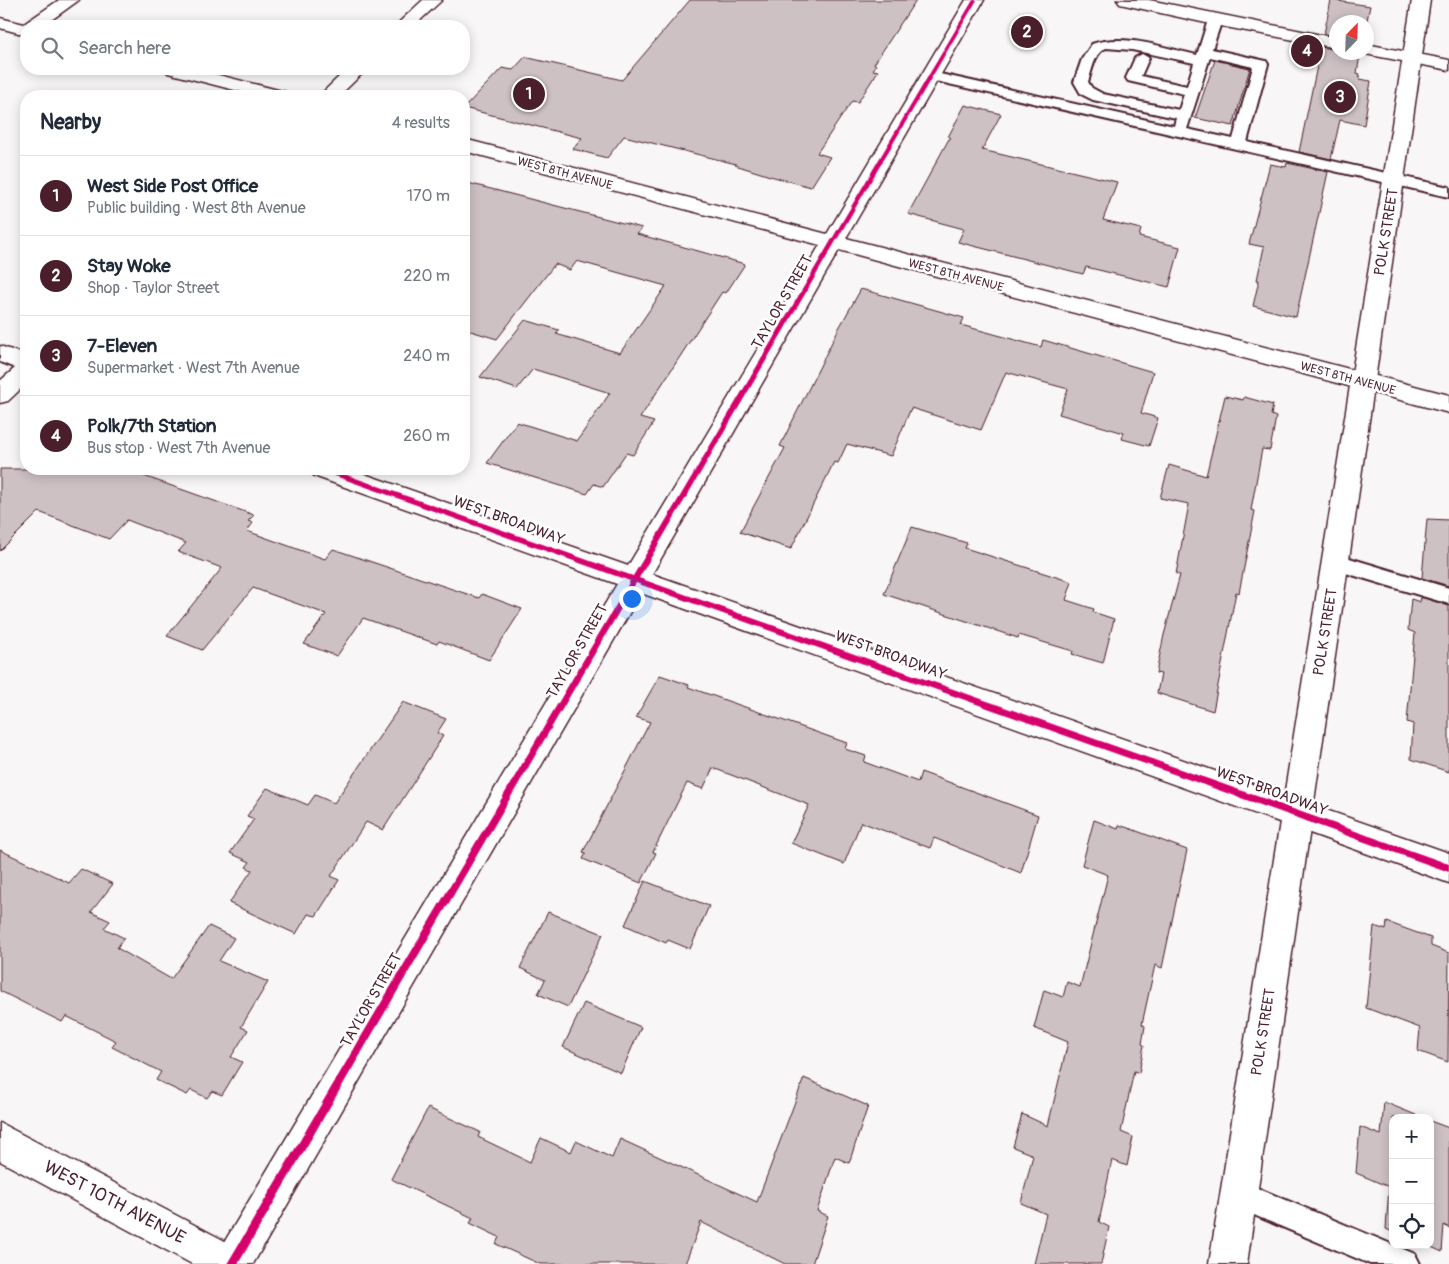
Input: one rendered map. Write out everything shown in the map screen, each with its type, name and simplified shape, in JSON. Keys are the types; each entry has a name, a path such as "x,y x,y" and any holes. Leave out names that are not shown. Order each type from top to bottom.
{"street":[{"path":"41,20 70,0"},
{"path":"410,20 432,0"},
{"name":"TAYLOR STREET","path":"231,1264 976,0"},
{"path":"1126,0 1329,42"},
{"name":"POLK STREET","path":"1228,1264 1421,0"},
{"path":"0,23 20,28"},
{"path":"1374,51 1449,65"},
{"path":"197,75 255,90"},
{"path":"335,90 351,75"},
{"name":"WEST 8TH AVENUE","path":"470,148 1449,404"},
{"path":"0,354 20,361"},
{"path":"0,395 20,377"},
{"name":"WEST BROADWAY","path":"341,475 1449,868"},
{"name":"WEST 10TH AVENUE","path":"0,1141 231,1264"}],"lane":[{"path":"1179,131 1200,80 1216,20"},
{"path":"1185,116 1098,97 1086,91 1081,82 1095,48 1103,43 1122,44 1200,80"},
{"path":"1142,58 1133,78 1200,80 1261,64 1249,89 1243,110 1239,144"},
{"path":"931,76 1449,192"},
{"path":"1336,562 1449,596"},
{"path":"1238,1194 1405,1264"}],"building":[{"path":"690,0 916,0 874,64 876,65 873,70 878,71 858,102 852,101 817,153 830,157 811,187 770,176 736,164 624,136 607,158 573,149 582,138 470,110 470,102 502,68 513,70 525,57 622,80"},
{"path":"1331,0 1370,6 1368,15 1329,15 1329,35 1324,34"},
{"path":"1321,47 1329,49 1329,60 1359,60 1357,73 1360,74 1359,79 1371,81 1364,125 1340,120 1331,159 1299,152"},
{"path":"1215,60 1250,68 1233,126 1195,118"},
{"path":"965,105 1001,114 982,150 1117,182 1103,220 1141,229 1139,237 1180,247 1169,287 1086,267 1083,274 958,242 964,229 908,214 950,137 948,137"},
{"path":"1287,163 1328,172 1296,317 1253,306 1264,247 1249,244 1270,164 1286,167"},
{"path":"470,184 642,228 637,234 745,264 726,293 722,292 640,418 654,422 633,455 626,453 603,487 594,484 587,494 487,463 517,422 577,441 610,393 533,369 517,389 480,377 525,320 559,330 556,334 620,353 666,286 577,261 570,270 555,264 497,339 470,331"},
{"path":"861,289 964,318 961,325 1041,347 1043,340 1153,372 1141,413 1158,418 1149,446 1122,439 1124,433 1059,414 1068,389 1006,372 981,430 911,408 891,456 847,444 838,463 834,462 791,549 740,532 785,448 780,446 839,328"},
{"path":"1225,396 1243,400 1244,397 1273,405 1271,415 1276,417 1270,450 1262,449 1251,510 1255,511 1239,593 1236,592 1213,711 1157,693 1161,674 1156,673 1180,575 1176,574 1189,504 1160,498 1169,465 1206,476"},
{"path":"0,469 20,469 20,475 141,475 254,515 248,521 253,523 247,531 325,559 333,549 479,598 482,594 522,609 489,660 439,641 437,644 363,618 337,656 304,644 326,614 253,588 202,650 167,636 222,568 178,552 186,543 127,520 109,539 39,512 0,551"},
{"path":"1427,519 1449,520 1449,586 1422,578"},
{"path":"912,527 967,543 965,548 1072,582 1066,600 1094,609 1093,612 1114,619 1103,663 1072,654 1073,651 1019,635 1018,638 884,594"},
{"path":"1421,597 1449,606 1449,772 1411,759 1413,724 1407,722 1415,633 1408,630 1411,599 1420,602"},
{"path":"660,675 689,685 688,687 847,743 845,749 866,756 864,762 918,782 921,772 1038,815 1021,873 934,838 930,848 861,822 844,864 791,843 809,805 713,768 703,789 687,783 653,852 656,853 641,883 583,859 586,853 583,852 650,722 636,717"},
{"path":"403,702 446,719 437,733 443,736 383,830 366,822 331,876 339,880 316,916 308,914 296,934 229,903 252,870 246,867 250,862 230,853 254,819 247,816 267,788 308,805 315,795 334,803"},
{"path":"1094,820 1118,829 1119,825 1187,850 1162,968 1155,965 1142,1024 1145,1026 1142,1044 1144,1045 1139,1073 1134,1071 1121,1132 1133,1137 1127,1166 1112,1160 1099,1222 1109,1227 1101,1264 1034,1264 1046,1214 1021,1203 1033,1155 1013,1147 1022,1114 1048,1126 1068,1042 1034,1028 1044,990 1063,997 1067,982 1080,987 1108,875 1082,865"},
{"path":"0,850 69,883 81,869 113,884 91,912 110,921 104,928 124,938 117,948 171,979 209,926 234,938 219,961 268,982 241,1027 248,1030 231,1057 242,1062 222,1095 212,1091 207,1098 191,1090 187,1095 156,1080 161,1072 112,1047 116,1041 66,1016 62,1022 0,991"},
{"path":"645,881 709,906 690,949 668,940 666,943 625,925"},
{"path":"548,912 603,934 568,1007 538,994 545,980 520,968"},
{"path":"1387,922 1431,938 1431,946 1449,953 1448,1062 1418,1051 1420,1028 1366,1008 1374,926 1386,930"},
{"path":"584,1003 641,1027 621,1073 563,1047"},
{"path":"804,1078 868,1106 849,1163 835,1157 817,1211 828,1216 812,1264 785,1264 701,1222 685,1264 540,1264 496,1244 499,1237 470,1223 473,1218 391,1179 428,1108 480,1132 478,1137 530,1162 541,1138 571,1152 576,1141 612,1158 620,1139 757,1202"},
{"path":"1384,1102 1413,1114 1389,1114 1389,1187 1356,1173 1360,1127 1381,1135"},
{"path":"1434,1122 1449,1128 1449,1228 1444,1225 1442,1252 1434,1248"},
{"path":"1389,1187 1389,1230 1386,1229"}],"cycle path":[{"path":"232,1264 975,0"},
{"path":"340,475 1449,868"}],"place":[{"name":"Stay Woke","path":"1027,32"},
{"name":"Polk/7th Station","path":"1307,51"},
{"name":"West Side Post Office","path":"529,94"},
{"name":"7-Eleven","path":"1340,97"}]}
